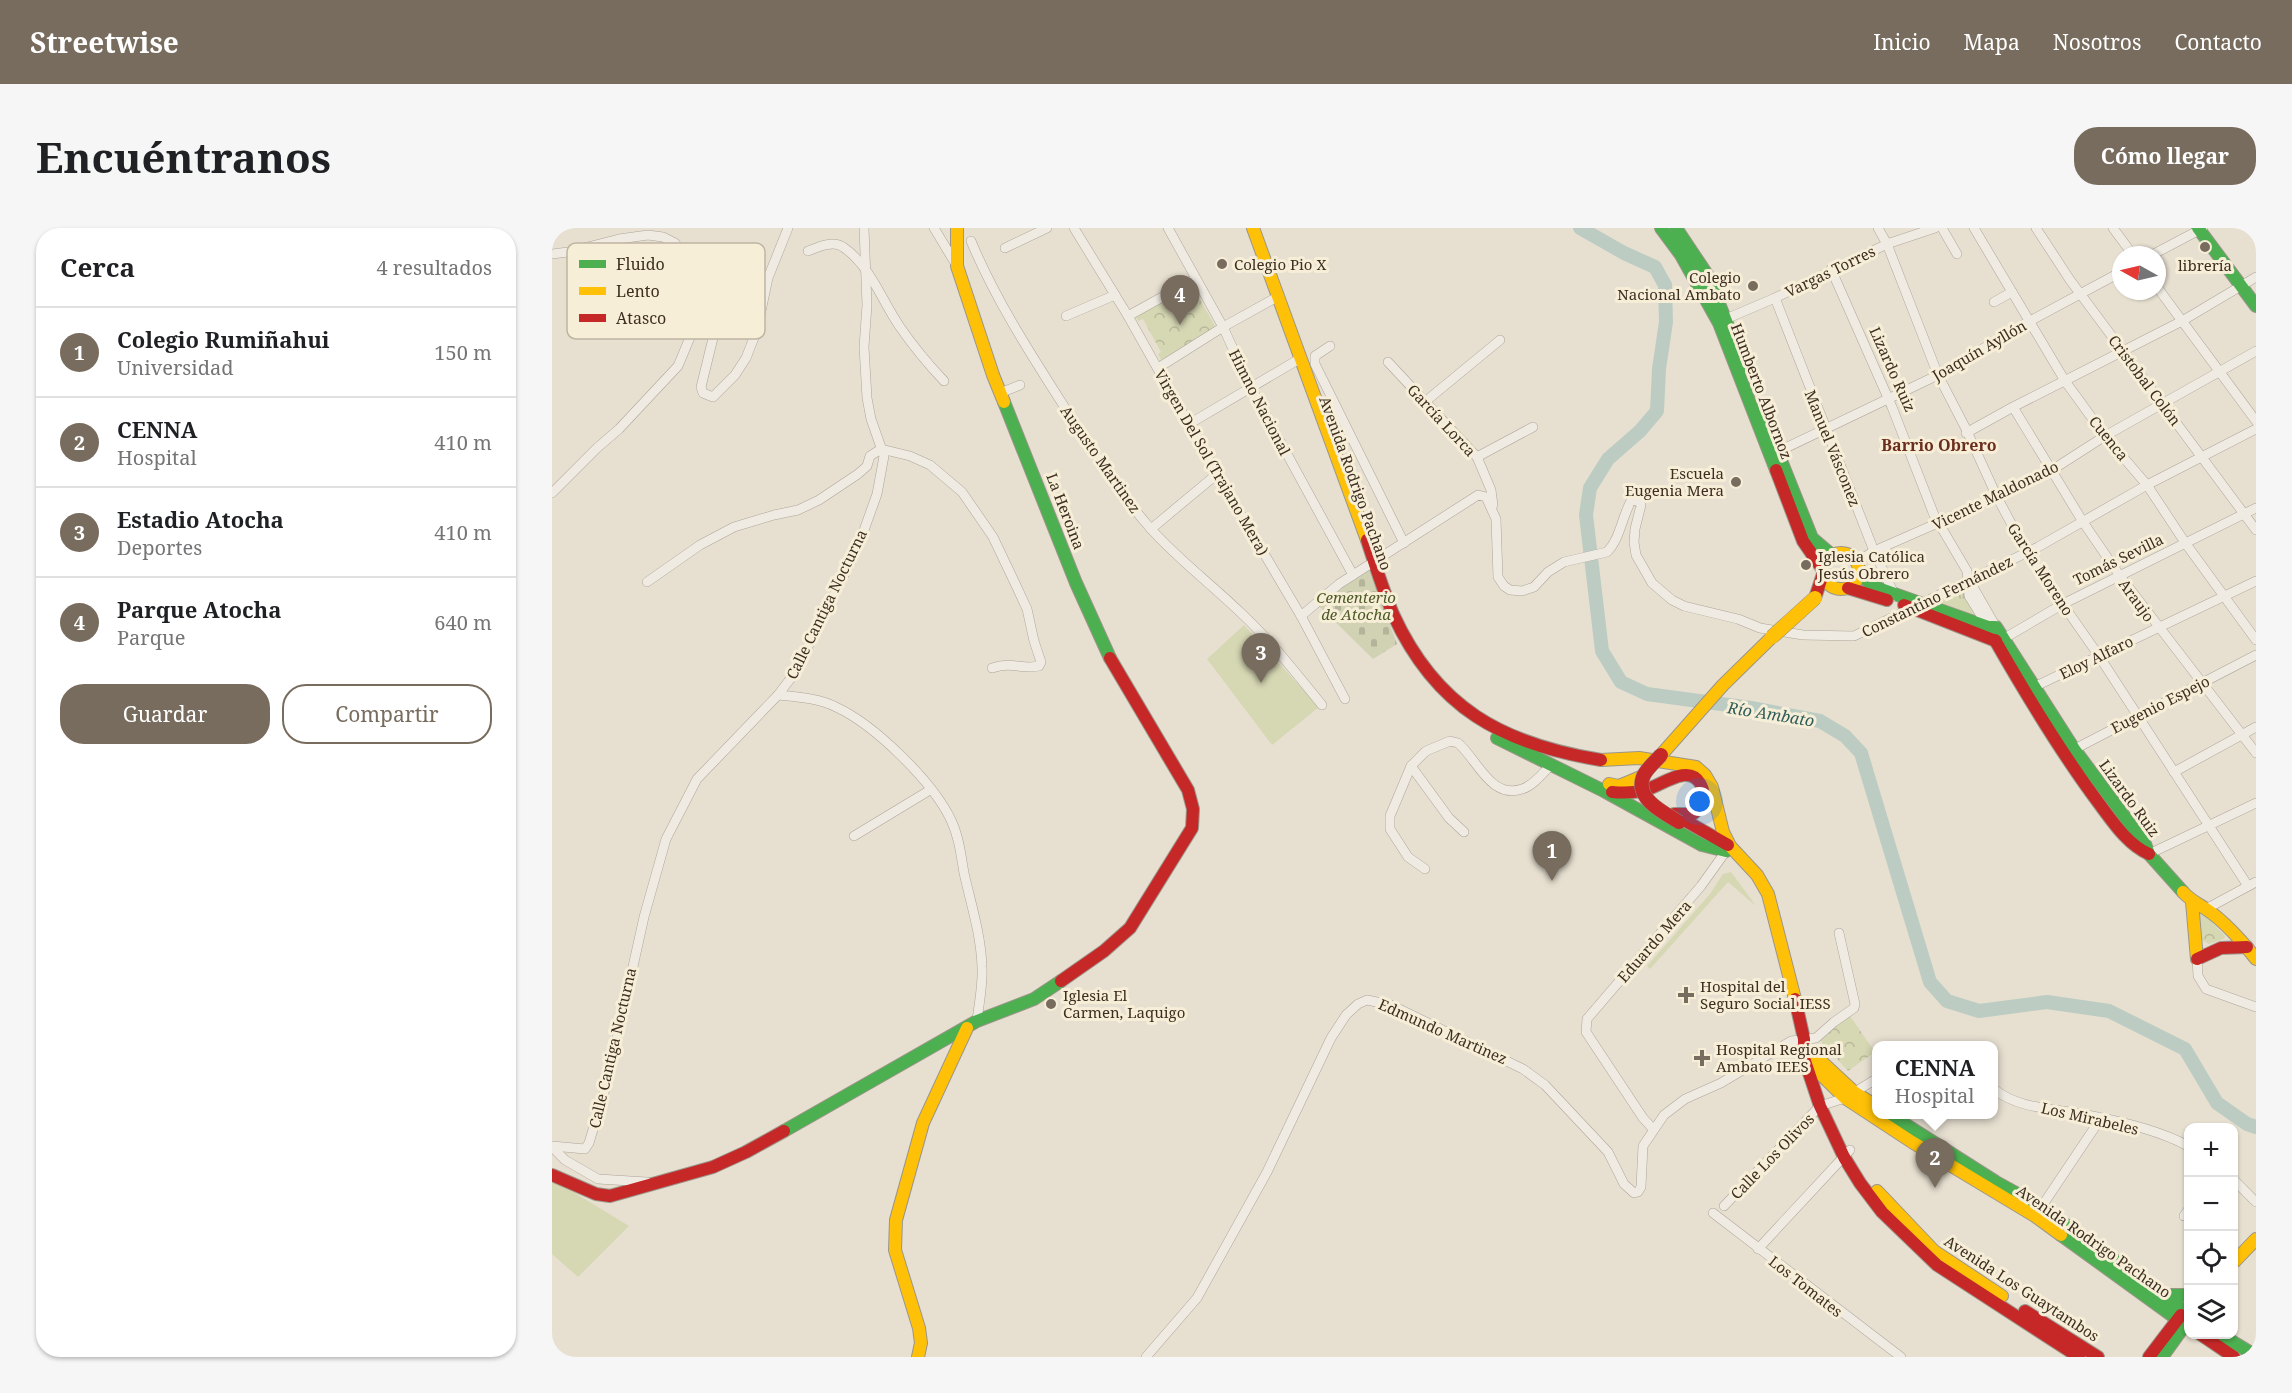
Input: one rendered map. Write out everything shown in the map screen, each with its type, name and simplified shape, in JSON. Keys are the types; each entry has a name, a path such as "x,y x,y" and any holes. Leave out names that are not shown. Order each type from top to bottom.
{"main road":[{"name":"La Heroina","path":"957,228 957,266 1000,393 1018,433 1076,583 1107,654 1188,790 1193,809 1192,828 1130,928 1104,951 1034,999 972,1024"},
{"name":"Avenida Rodrigo Pachano","path":"1247,228 1276,298"},
{"name":"Avenida Rodrigo Pachano","path":"1253,228 1371,564 1404,647 1429,685 1464,718 1486,733 1604,792 1702,845 1728,849 1754,880 1772,912 1784,950 1804,1039"},
{"name":"Humberto Albornoz","path":"1661,228 1723,320"},
{"name":"Humberto Albornoz","path":"1676,228 1698,257 1774,454 1803,541 1823,572"},
{"path":"2200,229 2256,306"},
{"name":"Humberto Albornoz","path":"1774,454 1812,538 1832,555"},
{"path":"1815,598 1824,564 1832,555 1843,553 1853,558 1872,586 1916,605 1996,634"},
{"name":"Avenida Rodrigo Pachano","path":"1371,564 1402,632 1432,677 1464,710 1527,742"},
{"path":"1848,588 1856,581 1858,567"},
{"path":"1823,572 1828,584 1833,587 1848,588 1916,605"},
{"path":"1527,742 1568,766 1604,783 1619,786 1643,776 1723,685 1815,598 1833,587"},
{"name":"Lizardo Ruiz","path":"1996,634 2034,687 2069,752"},
{"name":"Lizardo Ruiz","path":"1996,634 2044,724 2145,844 2149,854 2192,902 2206,909 2247,947 2256,959"},
{"path":"1527,742 1569,755 1605,761 1639,758 1696,767 1705,775 1712,787 1728,849"},
{"path":"1604,792 1627,794 1661,785 1683,774 1693,776 1701,782 1704,793 1703,802 1692,815 1676,818 1652,799 1647,789 1647,778 1661,755"},
{"path":"1643,776 1642,788 1649,802 1714,836 1728,849"},
{"path":"2192,902 2196,959"},
{"path":"2196,959 2207,951 2219,947 2247,947"},
{"path":"552,1175 596,1194 610,1196 713,1167 746,1152 972,1024"},
{"path":"918,1357 922,1332 901,1276 894,1233 923,1123 972,1024"},
{"name":"Avenida Los Guaytambos","path":"1804,1039 1824,1104 1847,1154 1885,1209 1939,1260 2074,1352 2098,1357"},
{"name":"Avenida Rodrigo Pachano","path":"1808,1055 1816,1071 1872,1110"},
{"name":"Avenida Rodrigo Pachano","path":"1808,1055 1850,1095 1872,1104"},
{"name":"Avenida Los Guaytambos","path":"1816,1071 1824,1104"},
{"name":"Avenida Rodrigo Pachano","path":"1886,1119 2038,1212 2165,1295 2184,1316"},
{"name":"Avenida Rodrigo Pachano","path":"1894,1119 1915,1138"},
{"name":"Avenida Rodrigo Pachano","path":"2038,1212 2184,1317"},
{"path":"2238,1258 2256,1239"},
{"path":"2165,1295 2184,1295"},
{"path":"2149,1357 2184,1320"},
{"path":"2162,1357 2184,1321"},
{"path":"2206,1339 2234,1357"},
{"path":"2227,1339 2256,1356"}],"street":[{"path":"765,292 768,278 789,228"},
{"name":"Calle Cantiga Nocturna","path":"552,1147 579,1150 585,1149 590,1143 608,1079 641,928 666,839 697,779 778,695 794,674 858,547 877,494 884,456 871,419 867,398 864,347 867,305 864,228"},
{"path":"934,228 957,266"},
{"path":"1005,248 1047,228"},
{"name":"Virgen Del Sol (Trajano Mera)","path":"1074,228 1128,316 1216,474 1301,616 1345,699"},
{"name":"Himno Nacional","path":"1168,228 1223,327 1251,388 1353,575"},
{"name":"García Moreno","path":"1878,228 1887,244 1938,375 1997,498 2027,552 2252,884"},
{"name":"Vargas Torres","path":"1723,320 1775,298 1831,269 1887,244 1935,228"},
{"path":"1942,228 1957,254"},
{"name":"Cuenca","path":"1974,228 2065,381 2105,436 2147,485 2224,597 2255,637"},
{"name":"Cristobal Colón","path":"2036,228 2081,295 2256,530"},
{"path":"2113,228 2126,246"},
{"path":"2166,247 2200,229"},
{"path":"605,243 648,235 663,237 675,243"},
{"name":"Augusto Martinez","path":"971,241 986,277 1031,354 1113,481 1151,529 1180,560 1239,611 1273,645 1322,705"},
{"path":"808,251 826,245 842,246 865,270 899,326 921,356 944,381"},
{"path":"552,254 567,252"},
{"name":"Lizardo Ruiz","path":"1831,269 1889,399 1938,523 1966,571 1970,596 1996,634"},
{"name":"Joaquín Ayllón","path":"1774,454 1938,375 2028,322 2112,277"},
{"path":"1966,433 2122,350 2182,321 2256,277"},
{"path":"1128,316 1195,279"},
{"path":"1994,302 2012,292"},
{"path":"1066,316 1114,295"},
{"path":"1158,368 1223,327 1276,298"},
{"name":"Manuel Vásconez","path":"1775,298 1874,551 1896,596"},
{"path":"2166,299 2256,422"},
{"path":"552,493 597,448 620,429 678,366 689,339"},
{"path":"713,339 701,387 703,393 713,397 735,375 746,358 753,339"},
{"path":"1426,401 1500,340"},
{"path":"1330,346 1315,356 1315,364 1404,543"},
{"name":"Vicente Maldonado","path":"1858,567 1874,551 1997,498 2052,470 2105,436 2256,351"},
{"path":"1189,424 1298,360"},
{"name":"García Lorca","path":"1388,362 1477,457 1491,490 1496,519 1498,577 1504,586 1510,590 1521,591 1534,587 1548,572 1568,561"},
{"path":"1000,393 1020,385"},
{"name":"Araujo","path":"2013,407 2083,522 2120,576 2256,753"},
{"path":"1477,457 1533,427"},
{"name":"Constantino Fernández","path":"1568,561 1602,554 1610,550 1631,501 1636,500 1641,505 1634,536 1636,555 1652,583 1660,591 1684,606 1738,619 1760,628 1803,635 1854,636 2027,552 2147,485 2256,429"},
{"path":"647,582 700,545 734,527 774,515 794,512 819,500 867,466 870,456 881,449 910,456 930,465 962,492 993,537 1027,609 1041,662 1039,666 1032,668 1010,664 992,668"},
{"path":"1151,529 1216,474"},
{"path":"1301,616 1353,575 1478,495 1486,497 1496,519"},
{"name":"Tomás Sevilla","path":"1996,634 2187,544 2256,508"},
{"name":"Eloy Alfaro","path":"2034,687 2256,581"},
{"name":"Eugenio Espejo","path":"2069,752 2256,655"},
{"path":"778,695 812,699 835,706 851,716 907,760 945,809 955,830 972,903 982,967 972,1024"},
{"path":"2174,772 2256,727"},
{"path":"1425,869 1408,857 1390,828 1390,816 1411,766 1426,751 1450,741 1463,747 1489,780 1499,788 1511,791 1523,789 1551,765"},
{"path":"1411,766 1449,818 1464,832"},
{"path":"854,836 878,819 930,789"},
{"path":"2149,854 2256,803"},
{"name":"Eduardo Mera","path":"1653,1129 1643,1119 1586,1032 1587,1019 1701,886 1728,849"},
{"path":"2206,909 2252,884"},
{"name":"Edmundo Martinez","path":"1146,1357 1197,1298 1267,1172 1331,1038 1346,1015 1358,1004 1367,1000 1391,1005 1523,1069 1545,1085 1608,1152 1624,1184 1634,1193 1638,1192 1641,1187 1643,1146 1664,1115 1685,1100 1721,1083 1791,1041 1816,1038 1855,1006 1839,933"},
{"path":"2196,959 2198,976 2206,989 2256,1007"},
{"path":"1824,1104 1850,1095 1872,1081"},
{"name":"Los Mirabeles","path":"1998,1092 2005,1097 2023,1103 2101,1118 2171,1138 2184,1144"},
{"name":"Calle Los Olivos","path":"1724,1206 1824,1104"},
{"path":"2038,1212 2101,1118"},
{"path":"552,1147 566,1160 598,1179 621,1182 662,1182"},
{"path":"1758,1249 1847,1154"},
{"path":"2238,1184 2256,1202"},
{"name":"Los Tomates","path":"1713,1213 1901,1357"}],"green space":[{"path":"1192,285 1216,328 1161,360 1158,354 1161,352 1143,319 1138,321 1136,317"},
{"name":"Cementerio de Atocha","path":"1368,567 1397,644 1373,659 1317,604"},
{"path":"1965,585 1982,620 1934,602"},
{"path":"1244,625 1319,707 1272,745 1207,659"},
{"path":"1731,872 1756,906 1728,882 1650,969 1647,966 1710,894 1723,874"},
{"path":"2201,911 2225,936 2224,939 2209,944 2200,939 2198,913"},
{"path":"1850,1016 1872,1048 1872,1054 1848,1071 1819,1039"},
{"path":"552,1179 629,1226 578,1277 552,1254"}],"waterway":[{"name":"Río Ambato","path":"1580,228 1624,253 1655,267 1665,285 1666,322 1659,369 1657,411 1640,431 1608,459 1590,488 1586,515 1602,651 1621,682 1647,694 1751,708 1820,721 1845,736 1861,753 1930,982 1947,1001 1979,1011 2047,1002 2109,1011 2185,1049 2217,1103 2247,1124 2256,1127"}],"traffic: fast":[{"path":"1661,228 1681,255 1719,323 1776,470"},
{"path":"1676,228 1708,276 1744,366"},
{"path":"2198,228 2256,306"},
{"path":"1004,402 1076,583 1110,658"},
{"path":"1760,408 1812,538 1832,555"},
{"path":"1859,571 1872,586 1988,627 1996,627 2074,749 2145,844 2149,854 2183,892"},
{"path":"1497,738 1604,791 1702,845 1726,851"},
{"path":"784,1131 977,1021 1034,999 1061,981"},
{"path":"1897,1119 1996,1182 2041,1207 2184,1310"},
{"path":"2061,1235 2184,1324"},
{"path":"2166,1295 2184,1295"},
{"path":"2162,1357 2184,1327"},
{"path":"2228,1339 2256,1356"}],"traffic: slow":[{"path":"957,228 957,266 1004,402"},
{"path":"1253,228 1367,540"},
{"path":"1841,553 1854,558 1859,571 1854,584 1841,589 1828,584 1823,571 1828,558 1841,553"},
{"path":"1772,637 1815,598"},
{"path":"1661,755 1723,685 1772,637"},
{"path":"1601,760 1639,758 1696,767 1705,775 1712,787 1723,832 1730,846 1757,875 1768,894 1795,999"},
{"path":"1609,784 1619,786 1643,776"},
{"path":"2183,892 2226,925 2256,959"},
{"path":"2192,902 2197,959"},
{"path":"918,1357 921,1343 919,1328 895,1250 896,1220 923,1123 967,1028"},
{"path":"1811,1052 1854,1092 1872,1103"},
{"path":"1804,1058 1845,1098 1872,1116"},
{"path":"1877,1119 2035,1216 2061,1235"},
{"path":"1877,1191 1934,1251 2002,1296"},
{"path":"2238,1258 2256,1239"}],"traffic: jam":[{"path":"1776,470 1803,541 1823,570"},
{"path":"1367,540 1382,587 1410,647 1430,674 1452,697 1476,716 1503,732 1533,744 1601,760"},
{"path":"1815,598 1823,574"},
{"path":"1848,588 1887,600"},
{"path":"1904,605 1996,641"},
{"path":"1995,640 2044,723 2084,783 2121,832 2149,854"},
{"path":"1061,981 1104,951 1130,928 1192,828 1193,809 1188,790 1110,658"},
{"path":"1661,755 1644,774 1643,792 1652,804 1679,822"},
{"path":"1612,792 1641,791 1682,775 1695,777 1703,789 1701,806 1693,814 1674,814"},
{"path":"1677,816 1728,845"},
{"path":"2197,959 2221,948 2247,947"},
{"path":"1795,999 1804,1039 1804,1058 1820,1106 1844,1157 1882,1212 1937,1265 2079,1357"},
{"path":"552,1175 596,1194 610,1196 713,1167 784,1131"},
{"path":"2025,1311 2098,1357"},
{"path":"2149,1357 2181,1315"},
{"path":"2207,1339 2234,1357"}],"place":[{"name":"librería","path":"2205,247"},
{"name":"Colegio Pio X","path":"1222,264"},
{"name":"Colegio Nacional Ambato","path":"1753,286"},
{"name":"Parque Atocha","path":"1180,325"},
{"name":"Escuela Eugenia Mera","path":"1736,482"},
{"name":"Iglesia Católica Jesús Obrero","path":"1806,565"},
{"name":"Estadio Atocha","path":"1261,683"},
{"name":"Colegio Rumiñahui","path":"1552,881"},
{"name":"Hospital del Seguro Social IESS","path":"1686,995"},
{"name":"Iglesia El Carmen, Laquigo","path":"1051,1004"},
{"name":"Hospital Regional Ambato IEES","path":"1702,1058"},
{"name":"CENNA","path":"1935,1188"}],"district":[{"name":"Barrio Obrero","path":"1939,445"}]}
